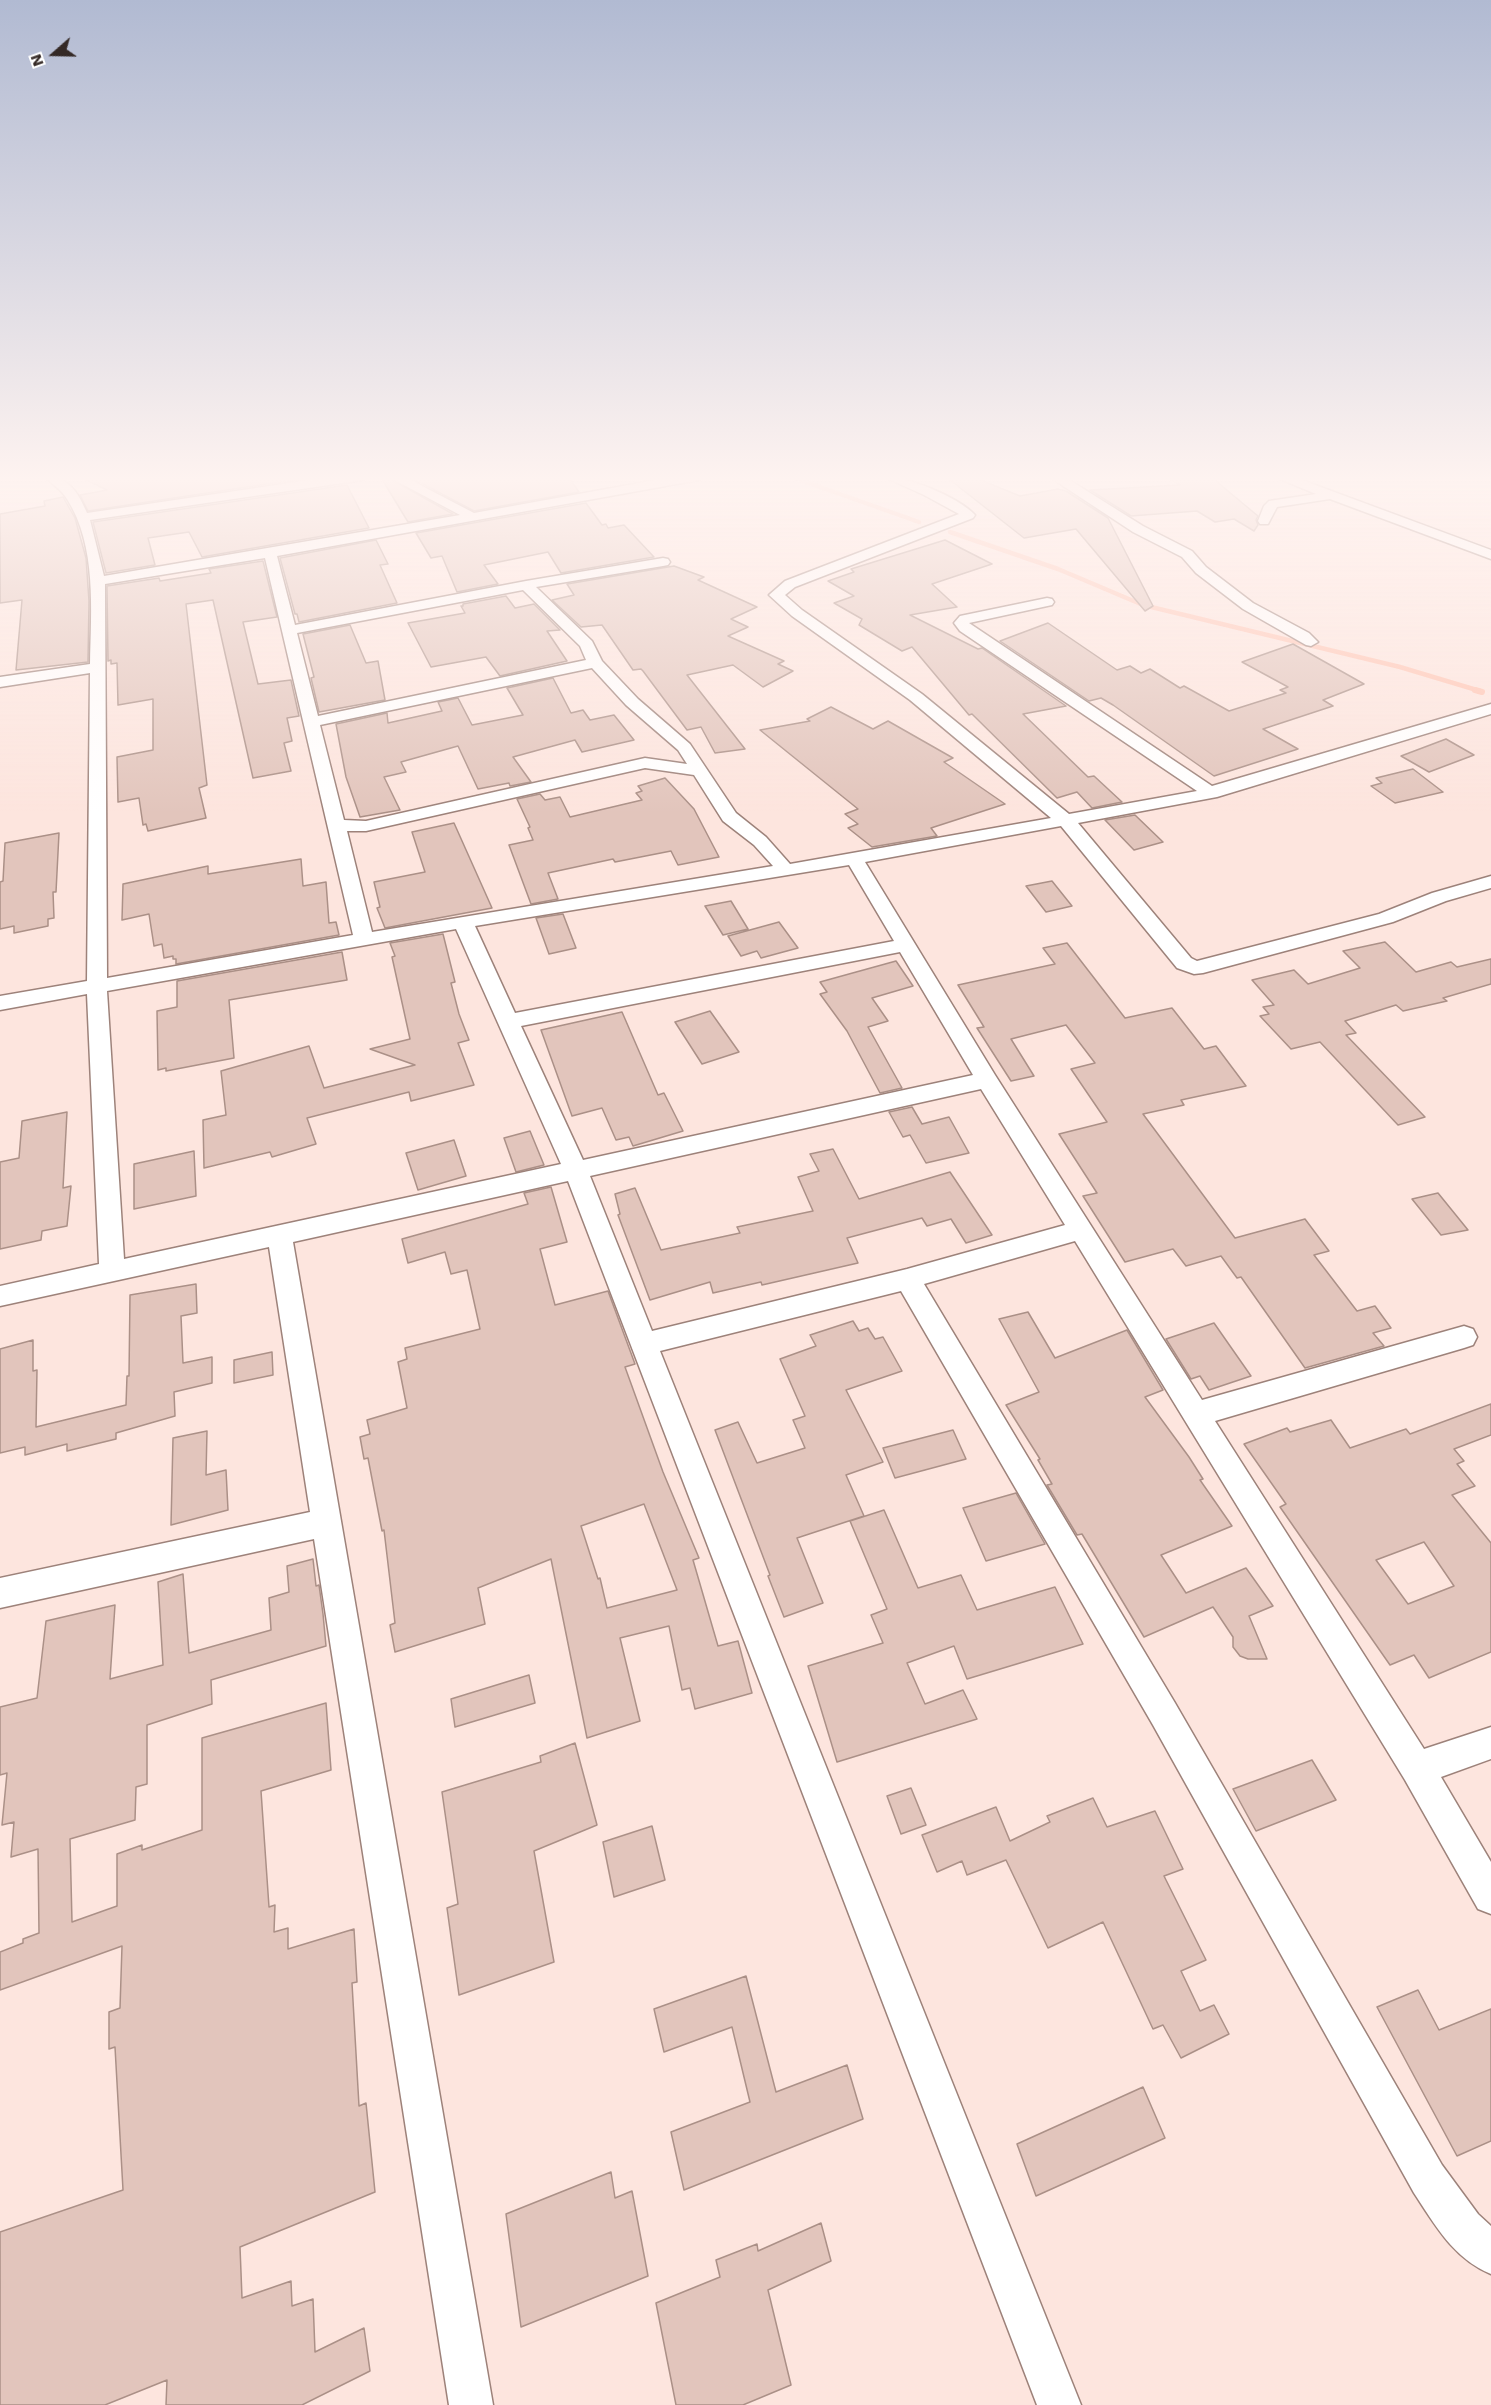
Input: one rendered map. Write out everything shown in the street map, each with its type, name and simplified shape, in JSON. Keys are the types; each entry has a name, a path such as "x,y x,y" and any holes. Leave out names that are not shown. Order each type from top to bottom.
{"street":[{"path":"98,588 97,986 112,1273"},
{"path":"279,588 364,939"},
{"path":"290,630 509,588"},
{"path":"529,588 587,644 595,663 632,702 684,747 729,817 760,841 786,870"},
{"path":"785,588 776,595 797,613 916,697 1067,822 1179,959 1194,968 1386,918 1439,897 1491,882"},
{"path":"1225,588 1248,606 1311,642"},
{"path":"1047,602 965,619 962,622 965,628 1210,793"},
{"path":"312,722 595,663"},
{"path":"0,682 98,668"},
{"path":"0,1003 463,922 1067,822 1210,793 1491,709"},
{"path":"645,763 671,735"},
{"path":"335,825 366,826 645,763 699,771"},
{"path":"340,845 366,826"},
{"path":"854,859 987,1080 1417,1768 1491,1896"},
{"path":"463,922 576,1171 1059,2405"},
{"path":"508,1021 906,945"},
{"path":"0,1296 987,1080"},
{"path":"645,1344 907,1279 1081,1230"},
{"path":"279,1234 471,2405"},
{"path":"907,1279 1164,1714 1428,2179 1463,2229 1491,2253"},
{"path":"1196,1414 1464,1337"},
{"path":"0,1593 328,1522"},
{"path":"1417,1768 1491,1743"}],"building":[{"path":"0,588 88,588 88,662 16,670 22,600 0,603"},
{"path":"107,588 270,588 277,617 243,622 258,684 291,680 299,716 287,718 292,741 284,743 291,771 253,778 213,600 186,604 207,785 199,788 206,818 148,831 146,824 143,825 139,798 118,802 117,757 153,750 153,699 118,705 117,663 111,664 111,660 108,661"},
{"path":"288,588 390,588 397,603 299,622"},
{"path":"455,588 476,588 457,592"},
{"path":"570,588 716,588 757,607 731,619 748,627 728,636 784,661 778,664 793,671 763,687 733,665 687,675 745,749 715,753 701,727 687,730 643,671 633,670 602,625 581,627 552,600 574,595"},
{"path":"841,588 937,588 957,607 910,615 978,649 982,648 1066,706 1023,714 1088,777 1094,776 1122,802 1092,808 1077,792 1057,798 972,714 969,715 912,647 902,651 859,625 862,619 834,603 854,596"},
{"path":"1126,588 1144,588 1153,606 1145,611"},
{"path":"506,596 515,608 534,604 560,630 547,631 567,661 500,676 486,657 431,667 408,623 465,613 461,606 463,604"},
{"path":"1048,623 1117,670 1130,666 1141,673 1150,669 1180,688 1184,686 1229,711 1286,693 1280,690 1288,687 1242,662 1293,644 1364,684 1323,700 1333,706 1263,729 1298,749 1214,776 1113,705 1101,698 1089,701 1000,641"},
{"path":"350,625 366,663 378,661 385,700 319,712 311,678 314,677 303,634"},
{"path":"553,678 571,713 583,710 590,720 614,715 634,740 582,752 575,740 513,757 531,782 510,786 509,783 478,789 458,746 401,762 406,772 384,777 400,810 360,817 346,777 336,724 387,713 388,723 442,711 438,702 458,698 472,725 523,715 507,688"},
{"path":"831,707 873,729 888,721 953,758 944,762 1005,804 931,828 937,836 872,847 848,828 858,824 845,814 858,809 760,730 810,721 807,719"},
{"path":"1446,739 1474,755 1429,772 1401,756"},
{"path":"1413,769 1443,792 1395,803 1371,786 1382,783 1376,778"},
{"path":"665,778 694,809 719,857 678,865 671,851 615,862 613,859 548,873 558,899 531,904 509,845 533,840 528,828 530,827 517,799 540,794 545,800 560,797 570,817 642,800 636,793 642,791 638,786"},
{"path":"1135,815 1163,842 1134,850 1105,820"},
{"path":"454,823 492,908 385,928 377,908 380,907 374,882 425,872 412,832"},
{"path":"59,833 56,892 53,892 54,918 48,919 48,926 14,933 14,926 0,929 0,882 3,881 5,843"},
{"path":"301,859 303,886 326,882 329,923 336,922 339,935 176,964 173,956 164,958 162,944 154,946 149,914 122,920 123,884 208,866 208,874"},
{"path":"1052,881 1072,906 1046,912 1026,886"},
{"path":"731,901 748,929 723,935 705,906"},
{"path":"563,914 576,948 549,954 536,918"},
{"path":"779,922 798,948 761,958 757,951 741,956 728,936"},
{"path":"443,934 455,982 451,983 469,1040 458,1043 474,1085 411,1101 409,1092 307,1118 316,1144 272,1157 270,1152 204,1168 203,1120 226,1115 221,1071 309,1046 324,1088 415,1065 370,1049 410,1039 392,957 395,956 390,943"},
{"path":"1385,942 1416,972 1451,962 1457,967 1491,959 1491,984 1443,998 1447,1001 1403,1011 1396,1005 1345,1021 1356,1033 1346,1035 1425,1117 1398,1125 1320,1042 1291,1049 1260,1016 1269,1014 1263,1007 1274,1005 1252,980 1294,970 1308,984 1360,968 1343,951"},
{"path":"1067,943 1125,1018 1172,1008 1204,1049 1216,1046 1246,1086 1181,1100 1184,1105 1143,1114 1235,1238 1305,1219 1329,1251 1314,1255 1357,1311 1375,1306 1391,1328 1373,1333 1384,1346 1305,1368 1241,1277 1237,1278 1221,1256 1186,1266 1173,1249 1125,1262 1083,1196 1097,1193 1059,1134 1107,1122 1071,1069 1095,1063 1066,1025 1011,1039 1034,1076 1011,1081 977,1028 984,1027 958,985 1055,964 1043,948"},
{"path":"342,952 347,980 229,1000 234,1058 166,1071 166,1068 158,1070 157,1011 177,1007 177,981"},
{"path":"896,961 913,986 872,998 888,1021 868,1027 902,1088 880,1093 847,1031 820,994 827,992 820,982"},
{"path":"710,1011 739,1052 702,1064 675,1022"},
{"path":"622,1012 658,1095 664,1093 683,1131 633,1146 629,1137 616,1140 602,1108 572,1116 541,1030"},
{"path":"912,1107 922,1124 949,1117 969,1153 926,1163 910,1135 903,1137 889,1112"},
{"path":"67,1112 63,1188 71,1186 67,1226 42,1231 41,1240 0,1249 0,1162 19,1158 22,1121"},
{"path":"530,1131 544,1165 516,1172 504,1138"},
{"path":"454,1140 466,1176 418,1190 406,1153"},
{"path":"833,1149 859,1199 950,1172 992,1235 966,1243 951,1219 927,1226 922,1218 847,1238 858,1263 762,1285 761,1282 713,1293 710,1282 650,1300 618,1215 620,1214 615,1194 635,1188 661,1250 740,1233 737,1227 813,1211 798,1177 819,1171 810,1154"},
{"path":"194,1151 196,1196 134,1209 134,1164"},
{"path":"551,1187 567,1242 540,1249 555,1305 608,1291 635,1364 625,1367 663,1472 699,1558 693,1560 718,1646 738,1641 752,1693 695,1709 690,1688 682,1690 669,1626 620,1638 640,1721 587,1738 551,1559 478,1588 485,1624 395,1652 390,1625 395,1623 384,1530 382,1531 368,1458 364,1459 360,1437 370,1434 367,1420 407,1408 398,1362 407,1359 405,1348 480,1329 467,1270 451,1274 445,1252 408,1263 402,1239 528,1204 524,1193","holes":["644,1504 677,1590 607,1608 600,1578 598,1579 581,1526"]},
{"path":"1438,1193 1468,1230 1441,1235 1412,1199"},
{"path":"196,1284 197,1313 181,1316 183,1363 212,1357 212,1383 174,1392 175,1416 116,1433 116,1439 67,1451 67,1444 25,1455 25,1447 0,1453 0,1349 33,1340 33,1371 37,1370 36,1427 126,1405 127,1376 129,1376 130,1295"},
{"path":"1028,1312 1055,1358 1127,1330 1163,1390 1145,1397 1189,1457 1203,1479 1200,1480 1232,1526 1161,1555 1186,1593 1246,1568 1273,1606 1249,1616 1267,1659 1248,1659 1240,1656 1233,1647 1233,1637 1213,1607 1144,1637 1082,1534 1077,1535 1047,1485 1052,1484 1038,1460 1040,1459 1006,1405 1039,1392 999,1319"},
{"path":"853,1321 859,1331 868,1328 875,1339 883,1337 902,1371 846,1390 883,1462 846,1475 864,1516 797,1538 823,1603 784,1617 715,1430 738,1422 757,1463 805,1448 793,1420 805,1416 780,1359 816,1346 810,1335"},
{"path":"1214,1323 1251,1376 1209,1390 1200,1376 1191,1379 1166,1339"},
{"path":"272,1352 273,1375 234,1383 234,1360"},
{"path":"1491,1404 1491,1435 1454,1449 1464,1461 1457,1464 1475,1486 1452,1495 1491,1543 1491,1652 1429,1678 1414,1655 1390,1665 1280,1507 1286,1504 1244,1444 1287,1428 1290,1432 1331,1420 1350,1448 1406,1429 1410,1434","holes":["1424,1542 1454,1586 1408,1604 1376,1560"]},
{"path":"953,1430 966,1459 895,1478 883,1448"},
{"path":"207,1431 206,1475 226,1470 228,1510 171,1525 173,1438"},
{"path":"1016,1493 1045,1544 986,1561 963,1508"},
{"path":"884,1510 918,1588 961,1575 977,1610 1055,1587 1083,1644 967,1679 954,1646 907,1663 925,1704 963,1690 977,1719 837,1762 808,1666 883,1643 871,1615 887,1609 850,1521"},
{"path":"313,1559 316,1586 319,1585 326,1646 211,1680 212,1704 147,1725 147,1784 136,1787 135,1820 70,1839 72,1922 117,1906 117,1854 142,1845 142,1850 202,1830 202,1738 326,1703 331,1770 261,1791 269,1907 275,1905 274,1932 288,1928 288,1949 354,1929 357,1982 352,1983 359,2106 366,2103 375,2192 240,2247 242,2298 291,2281 292,2306 313,2299 315,2352 364,2328 370,2371 302,2405 166,2405 167,2380 105,2405 0,2405 0,2232 123,2190 115,2047 109,2049 109,2012 120,2008 122,1946 0,1990 0,1952 23,1943 23,1939 39,1933 38,1849 11,1857 14,1822 2,1825 7,1773 0,1775 0,1707 37,1698 46,1621 115,1605 110,1679 163,1665 158,1582 183,1574 189,1653 271,1630 269,1598 289,1592 287,1566"},
{"path":"529,1675 535,1703 455,1727 451,1699"},
{"path":"575,1743 597,1825 534,1851 554,1962 459,1995 447,1908 458,1904 442,1792 541,1762 540,1756"},
{"path":"1312,1760 1336,1800 1256,1831 1233,1789"},
{"path":"911,1788 926,1825 901,1834 887,1796"},
{"path":"1093,1798 1107,1827 1155,1811 1183,1869 1164,1876 1206,1960 1181,1971 1200,2011 1214,2005 1229,2034 1181,2058 1163,2025 1153,2029 1103,1922 1048,1948 1006,1860 967,1875 962,1861 937,1872 922,1835 996,1807 1010,1841 1050,1822 1047,1816"},
{"path":"652,1826 665,1880 614,1897 603,1842"},
{"path":"746,1976 776,2092 847,2065 863,2119 684,2190 671,2132 750,2102 732,2027 664,2052 654,2009"},
{"path":"1418,1990 1439,2030 1491,2009 1491,2141 1457,2156 1377,2007"},
{"path":"1143,2087 1165,2138 1036,2196 1017,2144"},
{"path":"611,2172 615,2198 632,2191 648,2276 521,2327 506,2214"},
{"path":"821,2223 831,2261 768,2290 791,2385 743,2405 676,2405 656,2303 720,2277 716,2260 757,2244 758,2251"}],"waterway":[{"path":"1103,588 1143,605 1400,667 1480,691"},
{"path":"1475,690 1482,692"}]}
